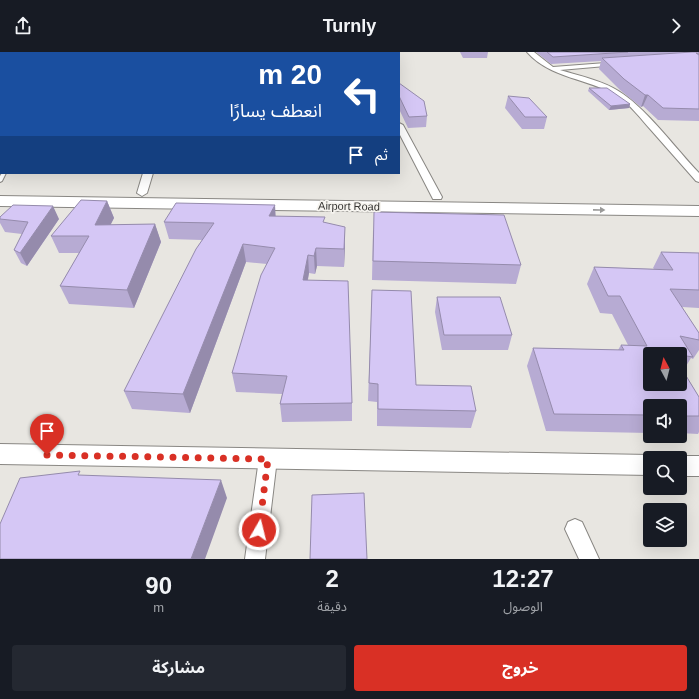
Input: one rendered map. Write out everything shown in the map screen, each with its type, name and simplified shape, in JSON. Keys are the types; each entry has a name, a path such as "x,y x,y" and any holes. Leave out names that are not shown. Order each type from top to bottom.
{"highway":[{"name":"Airport Road","path":"0,191 699,199"},
{"name":"Airport Road","path":"0,201 21,207 699,211"}],"street":[{"path":"530,52 551,68 604,86 620,95 640,113 699,179"},
{"path":"551,68 621,63"},
{"path":"400,127 437,197"},
{"path":"142,193 148,174"},
{"path":"0,454 643,465"},
{"path":"255,559 268,459"},
{"path":"687,466 699,466"},
{"path":"575,529 589,559"}],"building":[{"path":"547,52 628,52 553,57"},
{"path":"699,52 699,54 696,53 699,55 699,109 663,108 648,95 645,95 624,79 602,58"},
{"path":"400,84 424,101 427,116 409,117 400,98"},
{"path":"589,88 607,88 630,104 611,106"},
{"path":"508,96 529,98 547,117 525,117"},
{"path":"81,200 107,201 95,225 155,224 127,290 60,286 89,236 51,236"},
{"path":"176,203 275,205 269,216 325,217 323,222 345,227 344,249 316,248 314,256 308,255 303,280 348,281 352,403 280,404 287,376 232,373 261,275 275,248 243,244 183,394 124,391 196,249 214,223 164,222"},
{"path":"13,205 53,206 20,253 14,250 28,222 0,219 0,217"},
{"path":"374,212 504,215 521,265 373,261"},
{"path":"661,252 699,253 699,290 670,289 699,333 699,340 680,336 687,347 643,347 643,391 687,391 687,377 699,397 699,416 687,416 687,399 643,399 643,415 554,414 533,348 624,350 621,345 647,346 620,296 608,296 594,267 673,270"},
{"path":"372,290 411,291 416,385 471,386 476,411 378,409 378,384 369,383"},
{"path":"437,297 500,297 512,335 444,335"},
{"path":"687,347 693,357 687,356"},
{"path":"80,471 78,475 221,480 191,559 0,559 0,524 20,478"},
{"path":"364,493 367,559 310,559 312,495"}],"route":[{"path":"47,455 268,459 259,530"}]}
